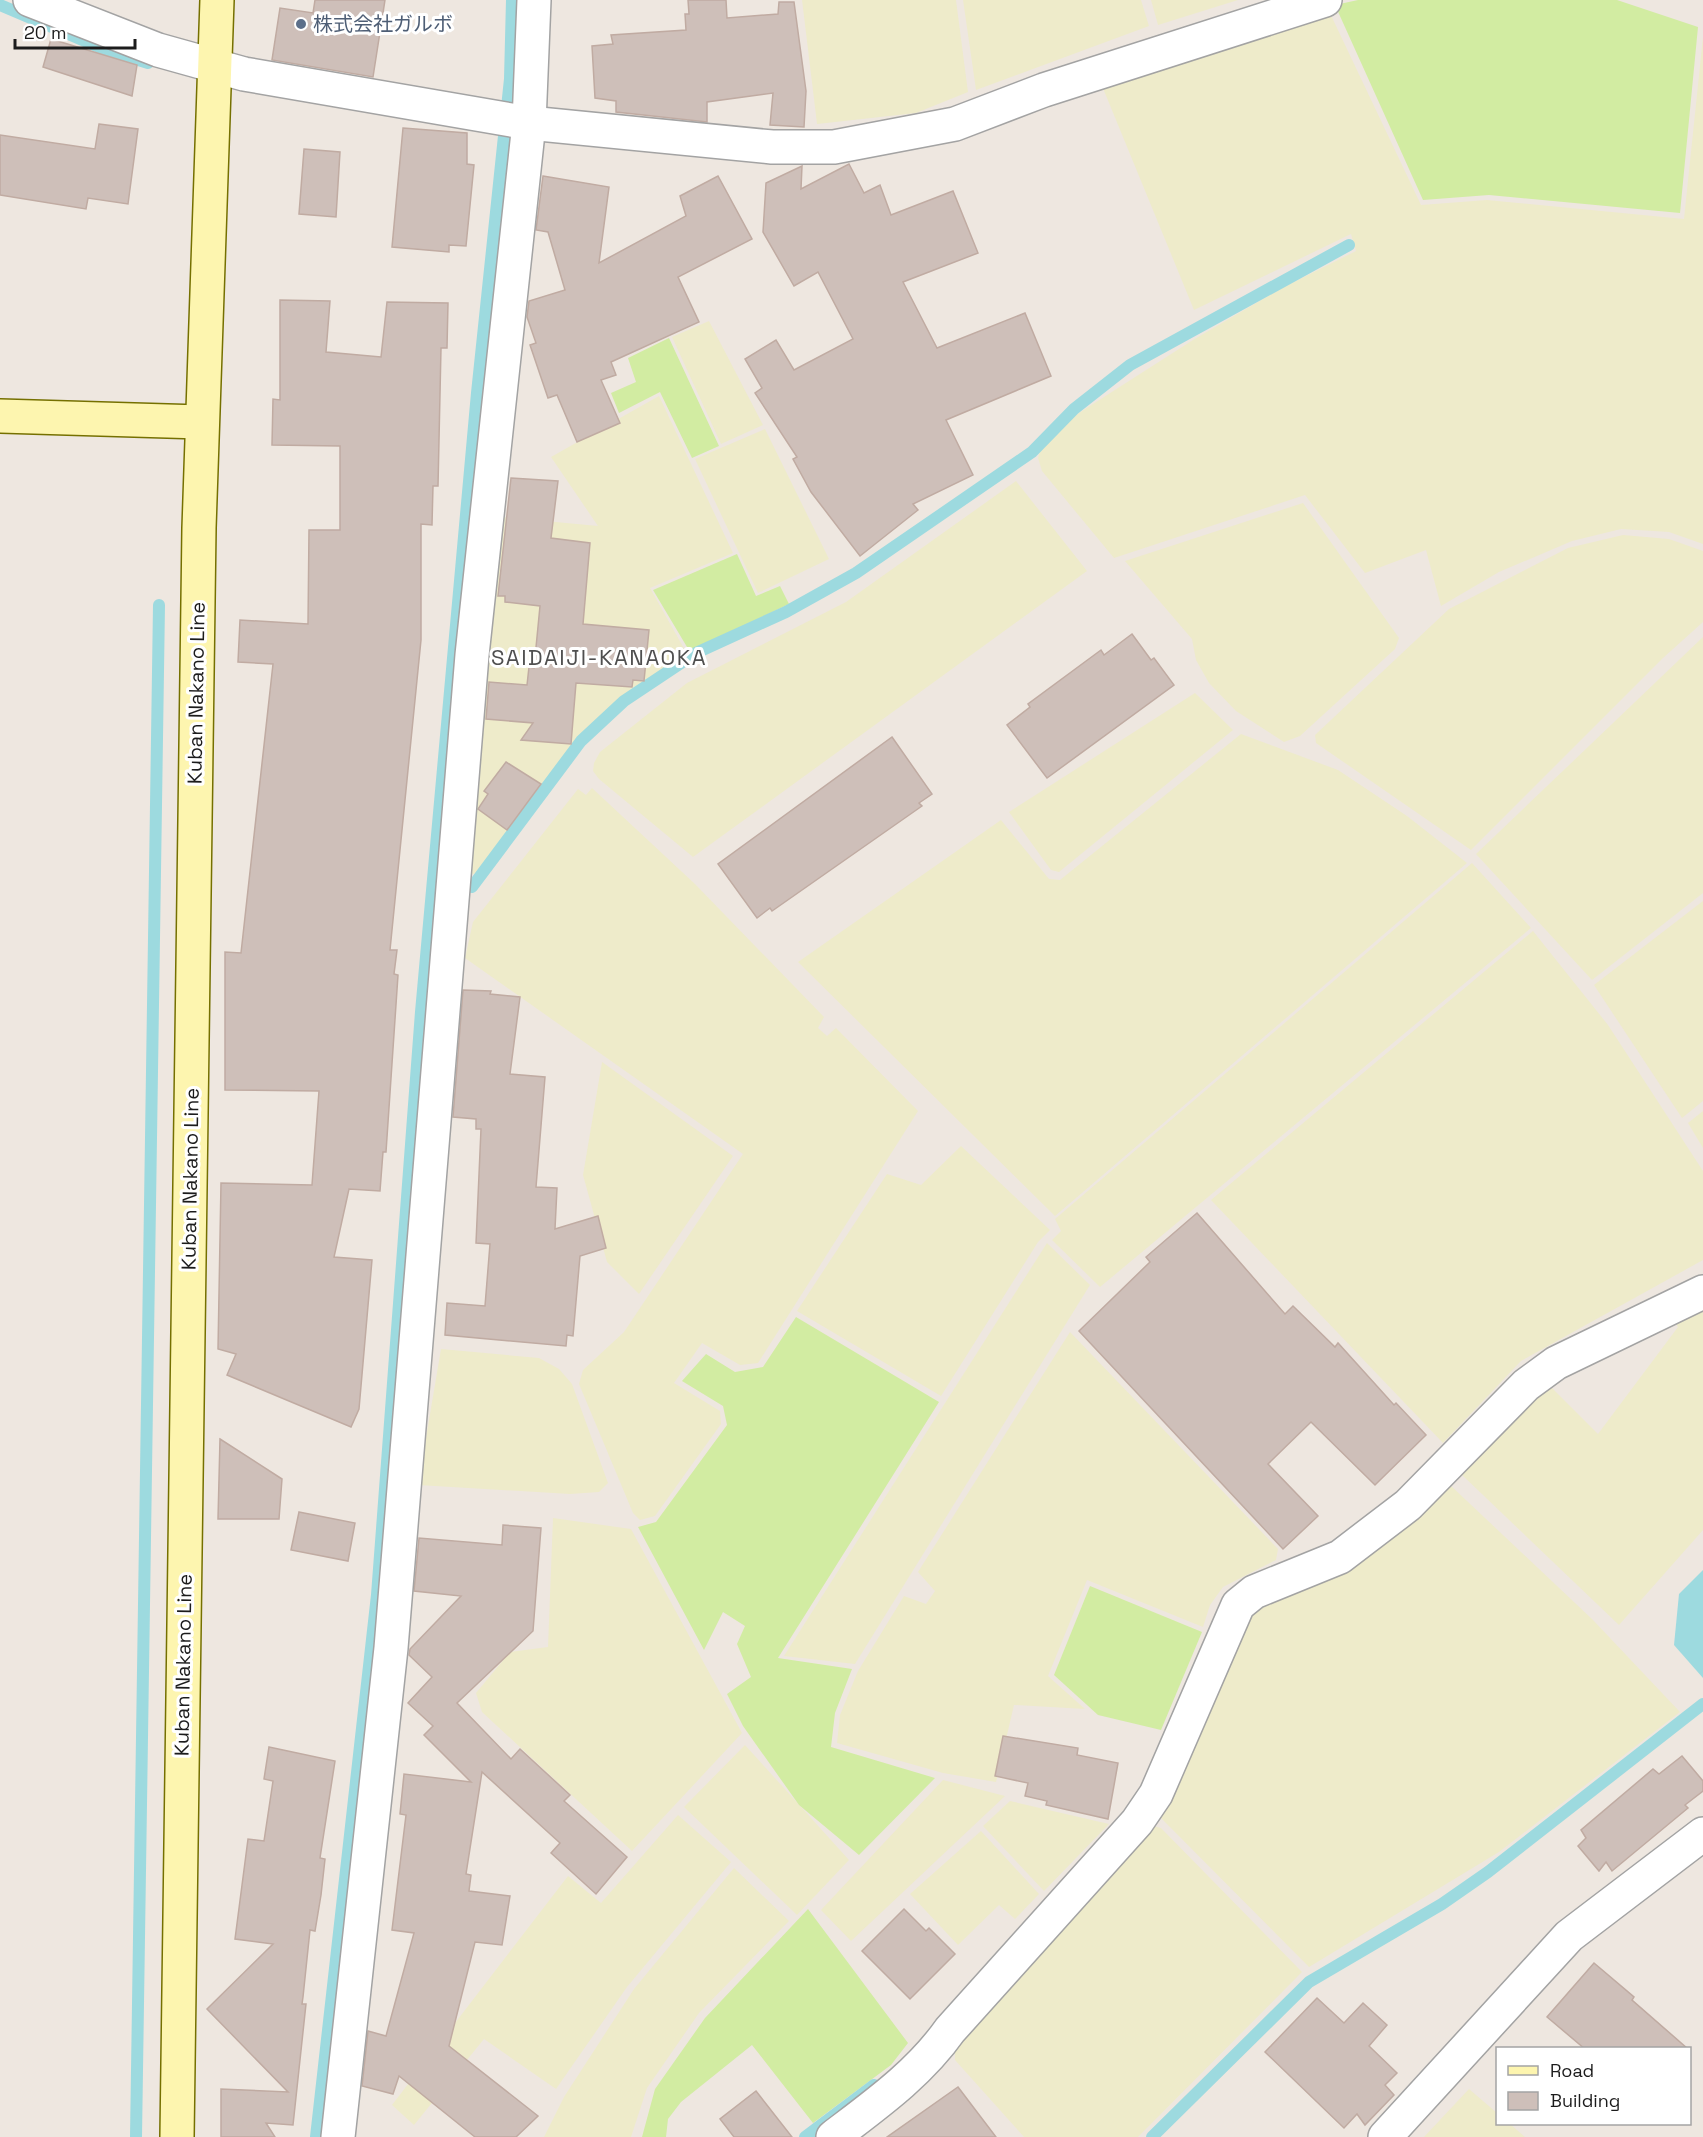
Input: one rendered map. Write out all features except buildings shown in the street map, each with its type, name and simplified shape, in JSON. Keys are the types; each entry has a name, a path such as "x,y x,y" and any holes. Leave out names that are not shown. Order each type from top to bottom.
{"main road":[{"name":"Kuban Nakano Line","path":"177,2137 201,422 217,0"},
{"path":"0,416 201,422"}],"street":[{"path":"30,0 158,50 243,74 512,120 772,147 834,147 956,124 1044,90 1324,0"},
{"path":"338,2137 391,1648 472,655 512,120 534,0"},
{"path":"833,2137 888,2095 933,2054 950,2030 1137,1822 1155,1794 1238,1605 1245,1598 1254,1592 1340,1557 1408,1505 1526,1385 1556,1363 1703,1292"},
{"path":"1385,2137 1569,1936 1703,1834"}],"shaded area":[{"path":"802,0 956,0 968,92 916,113 817,124"},
{"path":"963,0 1141,0 1149,26 976,90"},
{"path":"1151,0 1238,0 1158,25"},
{"path":"1328,9 1421,205 1487,200 1684,219 1703,37 1703,544 1669,532 1621,529 1572,541 1499,572 1441,606 1426,550 1365,573 1305,495 1114,558 1042,471 1038,458 1042,445 1068,420 1193,340 1282,288 1356,251 1351,234 1194,310 1100,81"},
{"path":"709,321 763,425 721,444 672,337"},
{"path":"659,396 733,553 650,588 686,652 627,694 581,734 477,873 466,876 502,517 598,526 551,457"},
{"path":"765,429 829,559 758,593 695,459"},
{"path":"1016,481 1087,571 693,857 599,779 593,771 594,763 600,752 687,683 846,602"},
{"path":"1303,503 1399,638 1395,649 1300,736 1284,742 1236,711 1209,683 1196,660 1192,639 1125,561"},
{"path":"1623,535 1669,539 1703,551 1703,622 1663,658 1471,850 1316,743 1315,735 1449,609 1568,548"},
{"path":"1703,637 1703,893 1592,980 1476,854"},
{"path":"1195,693 1233,730 1059,872 1051,870 1009,812"},
{"path":"1241,734 1338,770 1407,816 1467,863 1055,1216 798,962 1001,820 1049,879 1060,880"},
{"path":"592,788 695,884 824,1017 818,1028 827,1036 836,1028 918,1111 758,1363 740,1365 702,1343 674,1383 720,1411 721,1424 655,1516 640,1520 633,1513 579,1384 583,1370 624,1332 743,1154 465,958 473,922 578,789 586,795"},
{"path":"1472,863 1531,928 1100,1287 1052,1240 1061,1231 1055,1219"},
{"path":"1703,901 1703,1101 1682,1118 1594,985"},
{"path":"1533,931 1608,1025 1703,1171 1703,1260 1521,1361 1443,1443 1211,1200"},
{"path":"602,1062 733,1156 639,1294 607,1262 583,1175"},
{"path":"1703,1111 1703,1148 1688,1123"},
{"path":"961,1146 1050,1230 1038,1242 941,1396 797,1311 887,1174 921,1185"},
{"path":"1047,1243 1090,1285 855,1664 784,1656"},
{"path":"1703,1300 1703,1530 1619,1625 1460,1473 1549,1385 1598,1434 1678,1327 1671,1317"},
{"path":"1070,1332 1278,1549 1276,1560 1223,1587 1210,1605 1203,1627 1087,1580 1048,1676 1085,1709 1014,1705 996,1782 943,1773 837,1743 840,1715 858,1671 904,1596 926,1604 935,1591 918,1572"},
{"path":"441,1349 539,1358 559,1369 572,1384 608,1483 599,1492 570,1494 418,1485"},
{"path":"1449,1484 1593,1620 1680,1712 1499,1852 1309,1967 1161,1818 1231,1645 1247,1618 1271,1600 1341,1573 1387,1543"},
{"path":"553,1518 631,1529 742,1733 632,1851 482,1712 476,1693 510,1652 548,1647"},
{"path":"745,1745 849,1860 797,1915 684,1807"},
{"path":"943,1780 1005,1796 851,1941 821,1910"},
{"path":"1010,1801 1109,1824 1044,1891 983,1826"},
{"path":"678,1815 731,1862 627,1987 556,2089 484,2039 414,2125 392,2105 568,1876 601,1903"},
{"path":"1153,1826 1161,1828 1302,1972 1138,2137 1024,2137 955,2060 955,2045"},
{"path":"981,1831 1039,1894 1015,1919 999,1905 958,1945 910,1894"},
{"path":"734,1868 789,1921 699,2013 647,2088 631,2137 544,2137 564,2097 634,1989"},
{"path":"1469,2089 1496,2112 1496,2125 1511,2125 1525,2137 1424,2137"}],"green space":[{"path":"1358,0 1617,0 1698,27 1680,213 1489,195 1423,200 1335,5"},
{"path":"669,338 719,446 692,458 660,392 619,413 611,393 636,382 628,358"},
{"path":"737,554 756,596 780,586 789,604 690,652 653,590"},
{"path":"796,1317 939,1402 778,1658 852,1669 835,1713 831,1747 935,1778 859,1855 799,1805 743,1726 727,1694 751,1677 737,1644 745,1626 723,1612 704,1650 638,1527 656,1522 727,1425 723,1406 682,1381 706,1354 735,1372 763,1367"},
{"path":"1090,1586 1202,1632 1161,1730 1098,1715 1054,1675"},
{"path":"808,1909 908,2043 891,2065 813,2123 752,2045 681,2102 668,2119 666,2137 642,2137 655,2089 705,2018"}],"water":[{"path":"1703,1570 1703,1678 1674,1645 1679,1594"}],"waterway":[{"path":"316,2137 377,1595 421,1012 477,393 510,79 512,0"},
{"path":"0,5 106,50 148,63"},
{"path":"472,887 581,741 624,701 696,653 786,612 856,573 1032,452 1074,409 1130,365 1349,245"},
{"path":"136,2137 159,605"},
{"path":"1152,2137 1309,1982 1442,1904 1488,1872 1703,1704"},
{"path":"805,2137 874,2085"}],"place":[{"name":"株式会社ガルボ","path":"301,24"}],"district":[{"name":"SAIDAIJI-KANAOKA","path":"599,657"}]}
